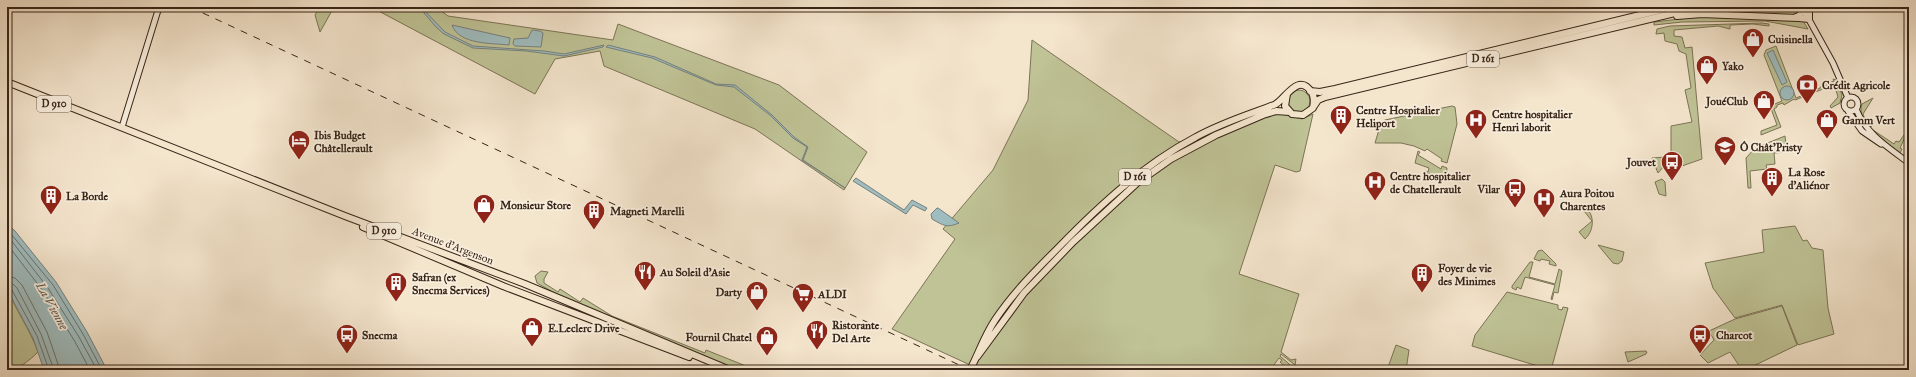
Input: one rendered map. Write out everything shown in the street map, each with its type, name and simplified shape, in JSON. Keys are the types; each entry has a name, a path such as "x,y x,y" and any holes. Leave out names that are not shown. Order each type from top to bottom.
{"main road":[{"path":"1664,7 1652,15 1660,19 1702,14 1796,17 1809,20"},
{"name":"D 161","path":"1313,106 1318,100 1325,96 1652,15 1673,7"},
{"name":"D 161","path":"1310,91 1320,92 1335,89 1652,15 1700,7"},
{"path":"1796,17 1805,8 1809,20"},
{"name":"D 910","path":"7,82 122,126"},
{"name":"Avenue d'Argenson","path":"7,85 354,223 503,286 720,370"},
{"path":"1297,86 1303,86 1310,91 1314,97 1313,106 1309,112 1303,115 1296,115 1290,112 1285,104 1286,94 1297,86"},
{"name":"D 161","path":"971,368 987,333 1015,294 1074,232 1128,182 1162,157 1196,137 1232,120 1279,104 1286,94"},
{"name":"D 161","path":"976,358 982,352 1002,321 1029,287 1073,242 1137,183 1171,159 1216,135 1263,114 1276,111 1290,112"},
{"name":"Avenue d'Argenson","path":"122,126 345,216 525,284 730,370"},
{"path":"503,286 525,284"},
{"path":"524,294 547,293"}],"street":[{"path":"122,126 159,7"},
{"path":"1809,20 1833,63 1848,98"},
{"path":"1848,98 1852,97 1857,101 1858,105 1856,109 1866,127 1890,149 1909,163"},
{"path":"1848,98 1844,105 1862,131 1890,149"},
{"path":"1848,111 1856,109"}],"green space":[{"path":"320,7 334,7 320,32 315,15"},
{"path":"371,7 436,7 448,16 613,40 618,24 779,85 867,152 844,190 755,129 604,66 600,51 555,59 535,94"},
{"path":"1710,7 1797,7 1799,13 1797,15 1680,14"},
{"path":"1696,17 1768,18 1803,21 1808,29 1765,21 1682,22 1654,25 1654,22"},
{"path":"1762,23 1769,24 1769,26 1753,24 1730,25 1730,29 1718,26 1674,30 1674,36 1682,37 1685,48 1692,47 1702,159 1676,168 1671,166 1671,126 1692,122 1685,90 1691,88 1686,54 1679,51 1677,44 1665,41 1664,33 1656,34 1657,29 1670,26"},
{"path":"1032,40 1179,142 1220,134 1271,115 1283,114 1302,119 1313,114 1300,171 1296,172 1275,165 1239,274 1299,294 1281,352 1291,360 1296,359 1295,365 1281,354 1280,356 1296,370 1289,370 1280,362 1282,360 1279,358 1270,370 981,370 892,329 955,239 943,229 993,170 1028,100"},
{"path":"1776,46 1796,98 1834,81 1833,79 1836,80 1842,95 1840,103 1831,108 1830,106 1838,97 1835,87 1824,86 1823,89 1795,100 1794,99 1784,105 1783,103 1777,105 1774,109 1781,127 1761,135 1761,131 1777,125 1770,106 1782,101 1764,55 1766,50"},
{"path":"1299,90 1307,93 1310,101 1307,109 1299,112 1291,109 1288,101 1291,93"},
{"path":"1873,98 1863,114 1865,119 1873,124 1870,128 1863,118 1861,111 1862,104"},
{"path":"1452,106 1455,107 1457,124 1447,163 1441,161 1442,159 1427,149 1425,151 1414,146 1401,143 1375,143 1381,123 1385,120"},
{"path":"1909,128 1909,136 1906,135 1900,148 1902,149 1900,153 1871,129 1894,144 1896,141 1899,142"},
{"path":"1785,136 1787,152 1774,153 1775,164 1766,165 1767,169 1750,171 1751,188 1748,188 1746,158 1755,148"},
{"path":"1418,151 1420,152 1418,155 1441,169 1442,166 1447,168 1446,177 1443,178 1426,173 1425,171 1428,172 1429,168 1415,163"},
{"path":"1665,157 1665,165 1658,173 1652,158"},
{"path":"1662,179 1665,182 1666,196 1659,194 1655,182"},
{"path":"1588,210 1592,217 1592,221 1584,211"},
{"path":"1592,221 1590,233 1585,239 1579,232"},
{"path":"1795,226 1803,241 1807,240 1812,248 1823,250 1828,308 1834,334 1798,345 1782,305 1735,318 1713,288 1705,263 1764,252 1762,230"},
{"path":"1598,245 1624,252 1622,261 1618,264 1613,263"},
{"path":"1542,250 1556,264 1556,266 1549,264 1550,261 1541,259 1540,261 1534,259 1538,251"},
{"path":"1530,262 1533,262 1529,277 1555,284 1559,269 1562,271 1558,293 1554,292 1552,300 1555,285 1525,277 1521,289 1517,287 1516,290 1512,288"},
{"path":"541,271 548,272 544,279 544,283 558,292 560,289 580,302 583,298 612,316 705,353 706,350 756,370 735,370 560,296 537,283 535,276"},
{"path":"7,287 38,352 28,361 11,370 7,370"},
{"path":"1507,292 1558,305 1558,309 1562,310 1563,307 1568,308 1551,370 1472,346 1475,335"},
{"path":"1782,306 1797,345 1745,370 1742,370 1730,352 1708,363 1700,355 1714,340 1709,331 1735,319"},
{"path":"1396,345 1409,350 1406,370 1387,370"},
{"path":"1646,351 1646,354 1628,362 1625,352"}],"water":[{"path":"419,7 421,7 445,32 473,46 544,51 564,54 604,45 603,47 564,56 526,51 473,48 444,34"},
{"path":"452,25 510,38 509,45 469,40 456,32"},
{"path":"532,30 543,33 541,47 515,46 513,44 514,39 528,38"},
{"path":"608,45 655,57 716,84 735,85 772,115 794,137 808,147 803,160 845,188 802,160 807,147 793,138 771,116 734,87 716,85 652,58 606,47"},
{"path":"1773,50 1787,82 1782,85 1767,53"},
{"path":"1787,86 1792,88 1794,93 1792,98 1787,100 1782,98 1780,93 1782,88"},
{"path":"856,178 904,210 912,200 927,208 925,211 913,205 906,214 853,181"},
{"path":"937,208 959,223 946,226 932,219 931,214"},
{"name":"La Vienne","path":"7,224 15,231 56,282 87,332 107,370 46,370 43,367 33,338 7,287"}],"railway":[{"path":"190,7 970,370"}],"place":[{"name":"Cuisinella","path":"1753,58"},
{"name":"Yako","path":"1707,86"},
{"name":"Crédit Agricole","path":"1807,104"},
{"name":"JouéClub","path":"1764,120"},
{"name":"Centre Hospitalier Heliport","path":"1341,136"},
{"name":"Centre hospitalier Henri laborit","path":"1476,140"},
{"name":"Gamm Vert","path":"1827,140"},
{"name":"Ibis Budget Châtellerault","path":"299,160"},
{"name":"Ô Chât'Pristy","path":"1725,166"},
{"name":"Jouvet","path":"1672,182"},
{"name":"La Rose d'Aliénor","path":"1772,198"},
{"name":"Centre hospitalier de Chatellerault","path":"1375,202"},
{"name":"Vilar","path":"1515,208"},
{"name":"La Borde","path":"51,216"},
{"name":"Aura Poitou Charentes","path":"1544,218"},
{"name":"Monsieur Store","path":"484,224"},
{"name":"Magneti Marelli","path":"594,230"},
{"name":"Au Soleil d'Asie","path":"645,292"},
{"name":"Foyer de vie des Minimes","path":"1422,294"},
{"name":"Safran (ex Snecma Services)","path":"396,302"},
{"name":"Darty","path":"757,312"},
{"name":"ALDI","path":"803,314"},
{"name":"E.Leclerc Drive","path":"532,348"},
{"name":"Ristorante Del Arte","path":"817,350"},
{"name":"Snecma","path":"347,354"},
{"name":"Charcot","path":"1700,354"},
{"name":"Fournil Chatel","path":"767,356"}]}
